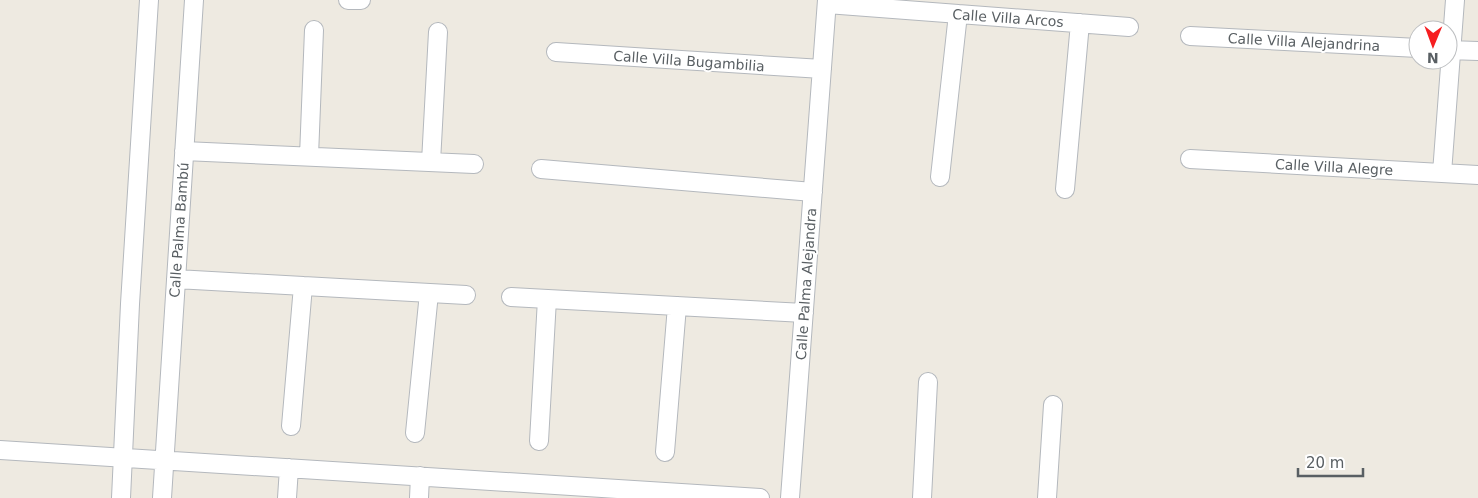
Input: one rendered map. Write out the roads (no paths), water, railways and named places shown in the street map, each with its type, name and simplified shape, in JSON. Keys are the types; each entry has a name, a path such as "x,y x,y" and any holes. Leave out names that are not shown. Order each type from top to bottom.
{"street":[{"path":"121,498 130,304 149,0"},
{"name":"Calle Palma Bambú","path":"162,498 194,0"},
{"path":"348,0 361,0"},
{"path":"1453,20 1455,0"},
{"name":"Calle Villa Arcos","path":"827,2 1129,27"},
{"name":"Calle Palma Alejandra","path":"790,498 827,2"},
{"path":"940,177 958,14"},
{"path":"1065,189 1080,23"},
{"path":"309,156 314,30"},
{"path":"431,162 438,32"},
{"name":"Calle Villa Alejandrina","path":"1190,36 1408,47"},
{"path":"1458,50 1478,51"},
{"name":"Calle Villa Bugambilia","path":"556,52 822,69"},
{"path":"1442,173 1449,70"},
{"path":"184,151 474,164"},
{"name":"Calle Villa Alegre","path":"1190,159 1478,175"},
{"path":"541,169 813,192"},
{"path":"176,279 466,295"},
{"path":"290,426 303,286"},
{"path":"415,433 429,293"},
{"path":"511,297 804,313"},
{"path":"538,441 547,299"},
{"path":"665,452 677,306"},
{"path":"922,498 928,382"},
{"path":"1047,498 1053,405"},
{"path":"0,450 420,476 540,491 760,498"},
{"path":"287,498 289,468"},
{"path":"419,498 420,476"}]}
